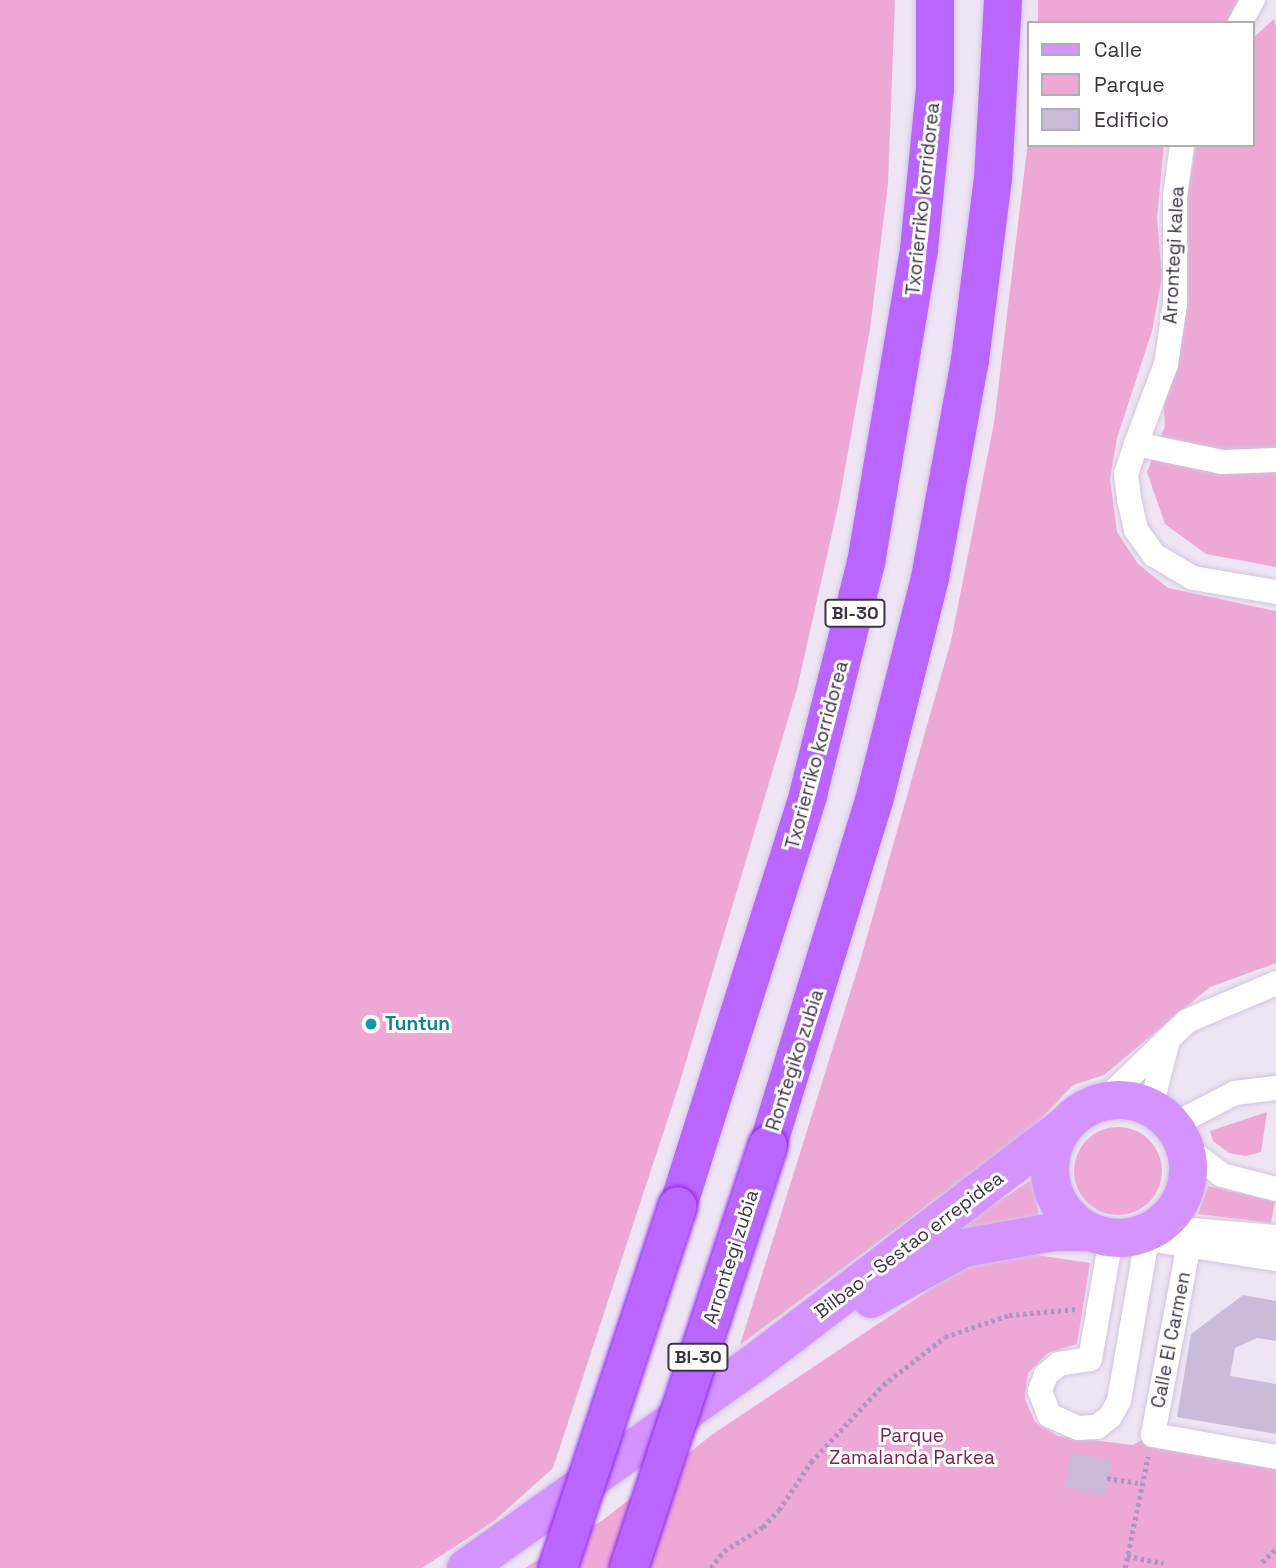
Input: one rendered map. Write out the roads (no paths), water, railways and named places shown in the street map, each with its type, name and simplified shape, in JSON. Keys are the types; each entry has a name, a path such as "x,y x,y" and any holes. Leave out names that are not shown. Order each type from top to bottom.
{"highway":[{"name":"Txorierriko korridorea","path":"558,1568 678,1206 808,795 866,563 919,249 935,89 935,0"},
{"name":"Rontegiko zubia","path":"768,1145 822,975 901,702 954,451 993,179 1003,0"},
{"name":"Arrontegi zubia","path":"629,1568 768,1145"}],"main road":[{"path":"1128,1100 1170,1126 1189,1169 1185,1192 1174,1213 1138,1236 1071,1220 1051,1185 1054,1144 1064,1126 1082,1110 1104,1101 1128,1100"},
{"name":"Bilbao - Sestao errepidea","path":"466,1568 753,1364 1064,1126"},
{"name":"Bilbao - Sestao errepidea","path":"753,1364 963,1248 1054,1231 1138,1236"}],"street":[{"name":"Arrontegi kalea","path":"1182,147 1175,196 1175,304 1166,364 1126,474 1129,499 1136,530 1154,555 1193,578 1276,592"},
{"path":"1136,444 1222,462 1276,460"},
{"path":"1104,1101 1187,1021 1276,983"},
{"path":"1168,1040 1170,1126 1222,1175 1276,1189"},
{"path":"1170,1126 1235,1093 1276,1088"},
{"path":"1222,1175 1276,1171"},
{"path":"1138,1236 1212,1228 1276,1237"},
{"path":"1138,1236 1119,1401 1110,1417 1097,1427 1079,1428 1049,1415 1040,1391 1046,1375 1059,1364 1090,1359 1138,1236"},
{"path":"1138,1236 1276,1259"},
{"name":"Calle El Carmen","path":"1138,1236 1153,1435 1276,1457"}],"place":[{"name":"Tuntun","path":"371,1024"}],"park label":[{"name":"Parque Zamalanda Parkea","path":"912,1447"}]}
